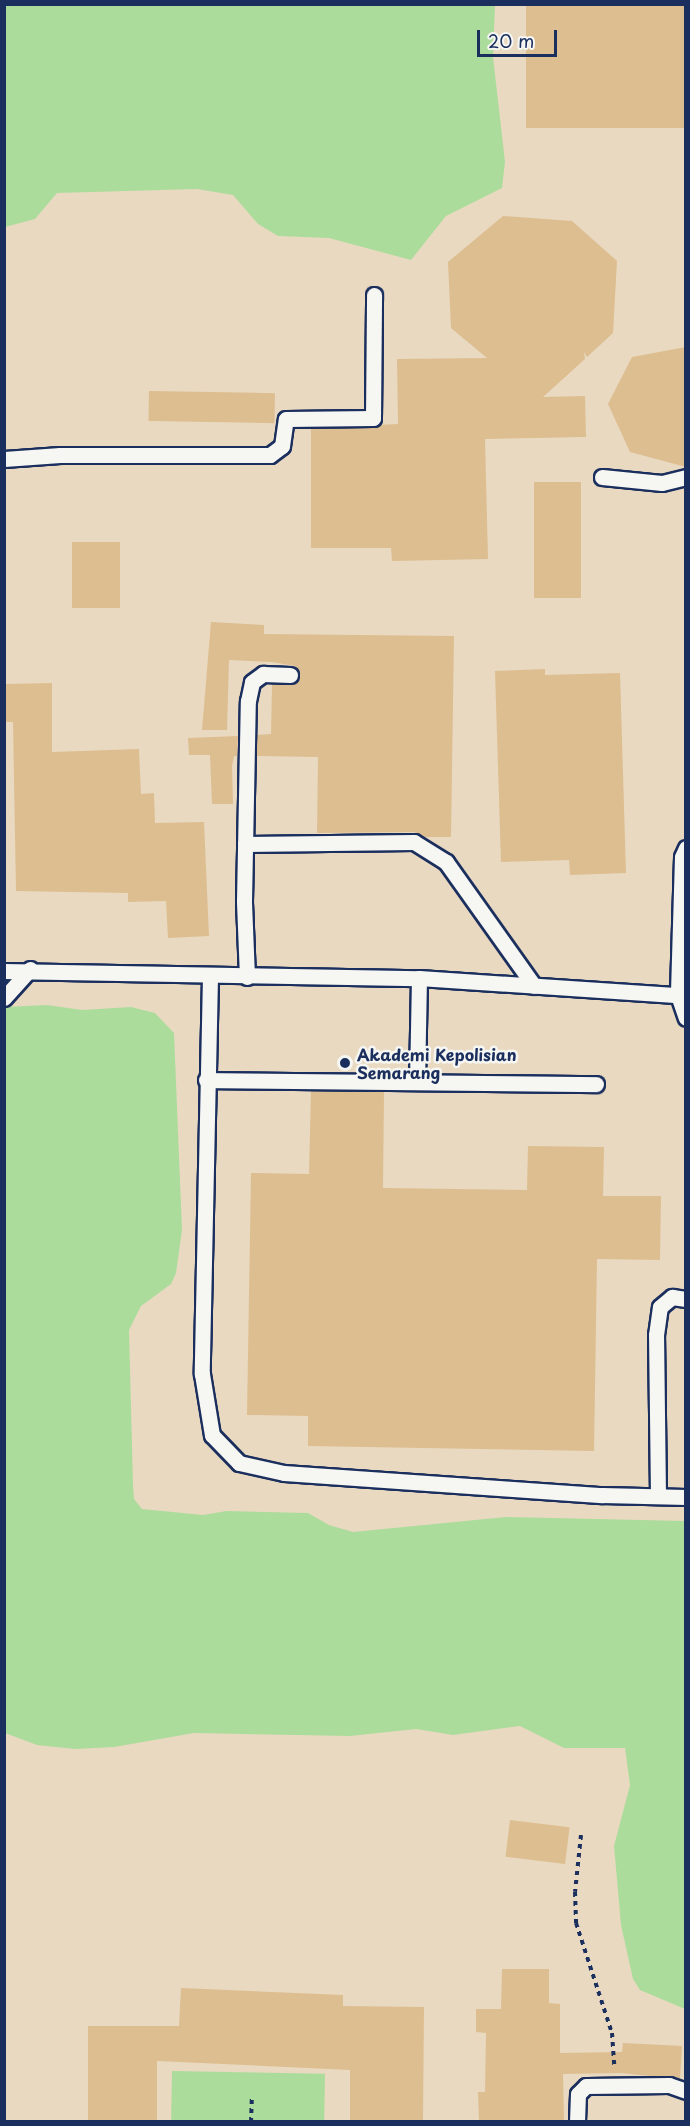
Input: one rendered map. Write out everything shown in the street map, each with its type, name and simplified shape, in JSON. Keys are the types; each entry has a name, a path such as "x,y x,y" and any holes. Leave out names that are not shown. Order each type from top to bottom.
{"lane":[{"path":"4,459 60,454 270,455 282,446 286,419 369,420 375,414 374,295"},
{"path":"602,477 662,483 686,477"},
{"path":"247,977 245,844 248,701 252,682 263,674 290,675"},
{"path":"245,844 414,842 446,862 534,986"},
{"path":"686,848 682,857 678,995 686,1018"},
{"path":"4,971 30,969 247,977 419,978 678,995"},
{"path":"4,998 30,969"},
{"path":"210,976 206,1080 202,1374 212,1435 239,1463 284,1473 686,1497"},
{"path":"417,1082 419,978"},
{"path":"206,1080 596,1084"},
{"path":"658,1496 657,1326 660,1307 672,1297 686,1299"},
{"path":"577,2121 578,2094 586,2085 669,2085 686,2091"}],"path":[{"path":"581,1834 575,1892 576,1923 612,2033 614,2085"},
{"path":"252,2098 252,2121"}],"shaded area":[{"name":"Akademi Kepolisian Semarang","path":"5,5 685,5 685,2121 5,2121"}],"green space":[{"path":"4,5 495,5 493,57 505,162 502,188 446,216 411,260 329,238 278,236 258,224 233,195 197,189 57,193 35,219 5,227"},
{"path":"47,1005 82,1010 131,1007 155,1013 174,1033 182,1230 176,1273 171,1284 141,1306 129,1330 134,1499 142,1509 203,1515 227,1511 308,1513 329,1525 353,1532 506,1517 685,1521 685,2009 640,1990 633,1979 621,1925 614,1846 630,1785 625,1748 564,1748 520,1726 453,1735 416,1729 350,1736 194,1733 114,1747 75,1749 37,1745 5,1733 5,1007"},
{"path":"172,2071 325,2074 324,2122 171,2121"}],"building":[{"path":"526,4 686,4 686,128 526,128"},
{"path":"503,216 572,221 617,261 613,333 587,357 584,352 585,359 543,397 585,396 586,437 485,439 488,559 392,561 391,548 311,548 311,428 398,424 397,359 487,358 451,328 448,262"},
{"path":"686,347 686,467 630,452 608,404 632,357"},
{"path":"149,391 275,393 274,423 148,421"},
{"path":"534,482 581,482 581,598 534,598"},
{"path":"72,542 120,542 120,608 72,608"},
{"path":"211,622 264,625 264,634 454,636 451,837 424,837 414,832 317,833 318,757 257,756 257,735 271,734 272,684 294,684 299,671 295,666 272,662 229,660 227,730 202,730"},
{"path":"545,669 545,675 620,673 626,873 570,875 569,860 501,862 495,671"},
{"path":"52,683 52,752 139,749 141,794 154,793 155,823 204,822 209,936 168,938 166,901 128,902 128,893 16,891 13,722 4,722 4,684"},
{"path":"238,736 237,756 234,756 232,766 233,804 212,804 210,755 189,755 188,738"},
{"path":"311,1091 384,1092 383,1188 527,1190 528,1146 604,1147 603,1196 661,1196 660,1260 597,1259 594,1451 308,1446 308,1416 247,1415 251,1173 309,1174"},
{"path":"510,1820 570,1827 565,1864 505,1857"},
{"path":"502,1969 549,1969 549,2003 560,2004 560,2053 622,2052 623,2043 682,2046 680,2079 621,2073 563,2074 564,2121 479,2121 478,2092 485,2092 486,2033 476,2032 476,2009 501,2009"},
{"path":"181,1988 343,1995 343,2006 424,2007 423,2121 350,2121 350,2070 157,2061 157,2121 88,2121 88,2026 179,2026"}],"place":[{"name":"Akademi Kepolisian Semarang","path":"345,1063"}]}
